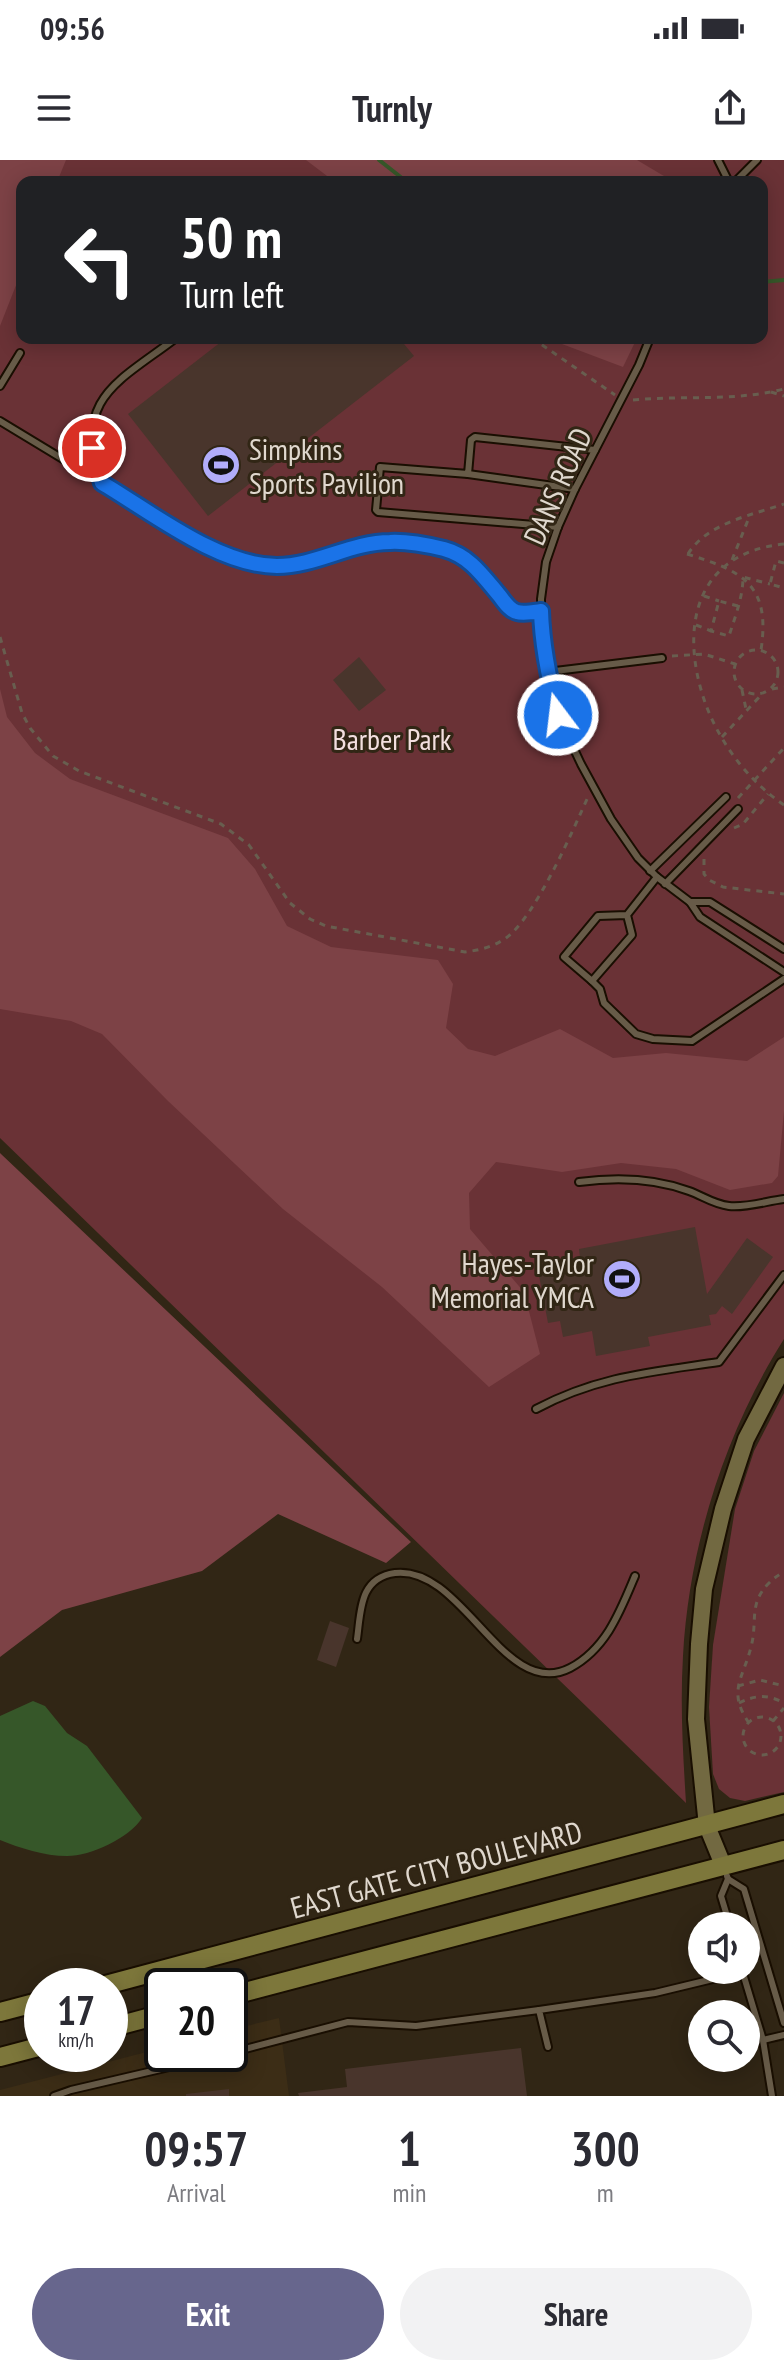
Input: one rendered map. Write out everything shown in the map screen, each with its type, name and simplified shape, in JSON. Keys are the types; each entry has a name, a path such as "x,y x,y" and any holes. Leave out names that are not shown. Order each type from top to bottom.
{"main road":[{"path":"725,1872 707,1826 696,1719 704,1589 723,1509 746,1439 784,1366"},
{"name":"EAST GATE CITY BOULEVARD","path":"128,1979 784,1804"},
{"path":"248,1991 725,1872 784,1850"},
{"path":"0,2012 24,2006"},
{"path":"0,2057 24,2051"}],"lane":[{"path":"739,176 757,160"},
{"path":"102,483 92,448 95,412 114,385 168,344"},
{"name":"DANS ROAD","path":"648,344 575,489 546,562 541,632 547,672 558,715 611,819 638,858 665,884 690,902 700,917 784,972"},
{"path":"0,386 20,353"},
{"path":"0,421 231,558 275,566 313,561 366,545 389,542 431,546 466,558 517,612 541,611"},
{"path":"468,474 471,440 475,437 595,450"},
{"path":"558,527 378,512 380,467 468,474 575,489"},
{"path":"547,672 663,660"},
{"path":"650,871 726,797"},
{"path":"665,884 735,806"},
{"path":"657,877 627,915 598,916 564,957 600,989 604,1003 636,1034 653,1039 692,1041 784,979"},
{"name":"DANS ROAD","path":"690,902 710,902 784,949"},
{"path":"592,981 632,935 627,915"},
{"path":"579,1182 600,1179 658,1182 691,1191 714,1203 733,1206 784,1199"},
{"path":"536,1409 575,1390 612,1378 719,1362 784,1275"},
{"path":"357,1639 363,1598 372,1581 386,1574 409,1572 430,1579 504,1651 527,1668 545,1674 560,1673 596,1649 620,1612 635,1576"},
{"path":"725,1872 721,1896 726,1912"},
{"path":"725,1872 744,1889 784,2023"},
{"path":"248,2048 348,2022 416,2026 655,1993 691,1984"},
{"path":"746,1984 763,2040 772,2096"},
{"path":"539,2010 548,2047"},
{"path":"763,2040 784,2035"},
{"path":"54,2096 147,2072"}],"path":[{"path":"541,344 621,399 726,398 784,389"},
{"path":"771,392 784,396"},
{"path":"784,504 729,523 698,541 688,554 725,566 743,577 784,588"},
{"path":"732,561 750,515"},
{"path":"784,544 756,549 732,561 711,578 702,595 695,625 696,654 707,708 742,768 784,805"},
{"path":"770,584 776,561 784,563"},
{"path":"695,625 729,636 743,589 743,577"},
{"path":"743,577 755,592 762,614 761,650"},
{"path":"702,595 738,606"},
{"path":"711,631 719,601"},
{"path":"0,637 22,713 53,756 79,771 221,824 249,845 290,903 310,919 326,926 465,952 495,945 509,936 529,912 593,786"},
{"path":"746,711 746,701 734,677 735,664 740,656 747,651 761,650 773,657 784,676"},
{"path":"663,660 704,654 735,664"},
{"path":"722,737 775,684 778,670"},
{"path":"770,689 784,687"},
{"path":"742,690 763,693"},
{"path":"735,806 784,748"},
{"path":"733,828 743,824 768,793"},
{"path":"705,858 704,874 716,884 784,894"},
{"path":"749,1723 738,1703 738,1686 752,1645 756,1600 766,1586 784,1572"},
{"path":"738,1686 760,1680 784,1686"},
{"path":"738,1703 763,1696 784,1706 773,1721"},
{"path":"760,1718 773,1721 780,1729 781,1747 769,1755 751,1752 743,1735 749,1723 760,1718"}],"shaded area":[{"path":"0,160 66,160 59,176 16,176 16,285 0,326"},
{"path":"306,160 637,160 664,176 327,176"},
{"path":"562,344 634,344 623,367"},
{"path":"0,689 7,717 35,753 70,779 228,838 255,869 287,926 331,947 438,960 453,984 446,1028 468,1049 495,1056 560,1029 613,1058 666,1053 747,1061 784,1037 784,1111 778,1176 772,1183 730,1190 676,1169 621,1163 562,1172 496,1162 469,1193 470,1229 524,1292 540,1354 489,1387 382,1287 283,1209 102,1034 71,1021 0,1009"},
{"path":"0,1153 411,1542 386,1563 278,1514 202,1571 62,1610 0,1657"},
{"path":"33,1701 45,1706 67,1733 87,1746 142,1818 119,1839 87,1853 67,1856 32,1851 0,1840 0,1716"},
{"path":"279,2018 289,2096 0,2096 0,2090 69,2072 128,2072 128,2057 144,2053 144,2072 248,2072 248,2026"}],"green space":[{"name":"Barber Park","path":"0,160 784,160 784,1339 744,1412 728,1451 702,1532 693,1573 682,1674 686,1803 0,1138"},
{"path":"784,1393 784,1792 745,1801 730,1798 719,1789 713,1774 709,1707 713,1645 735,1509 754,1451"}],"building":[{"name":"Simpkins Sports Pavilion","path":"218,344 404,344 414,356 208,516 128,414"},
{"path":"359,657 386,690 359,711 333,680"},
{"name":"Hayes-Taylor Memorial YMCA","path":"695,1227 707,1294 747,1238 773,1257 732,1314 722,1306 716,1314 709,1315 711,1325 648,1337 650,1346 596,1356 592,1331 563,1337 560,1321 548,1323 537,1265 580,1257 579,1249"},
{"path":"330,1621 349,1628 336,1667 317,1660"},
{"path":"521,2048 527,2096 299,2096 298,2093 347,2087 345,2069"},
{"path":"229,2089 229,2096 186,2096 186,2094"}],"waterway":[{"path":"379,160 399,176"},
{"path":"768,281 784,280"}],"place":[{"name":"Simpkins Sports Pavilion","path":"221,465"},
{"name":"Hayes-Taylor Memorial YMCA","path":"622,1279"}],"route":[{"path":"92,448 102,483 231,558 275,566 293,565 366,545 389,542 431,546 466,558 509,607 517,612 541,611 547,672 558,715"}]}
